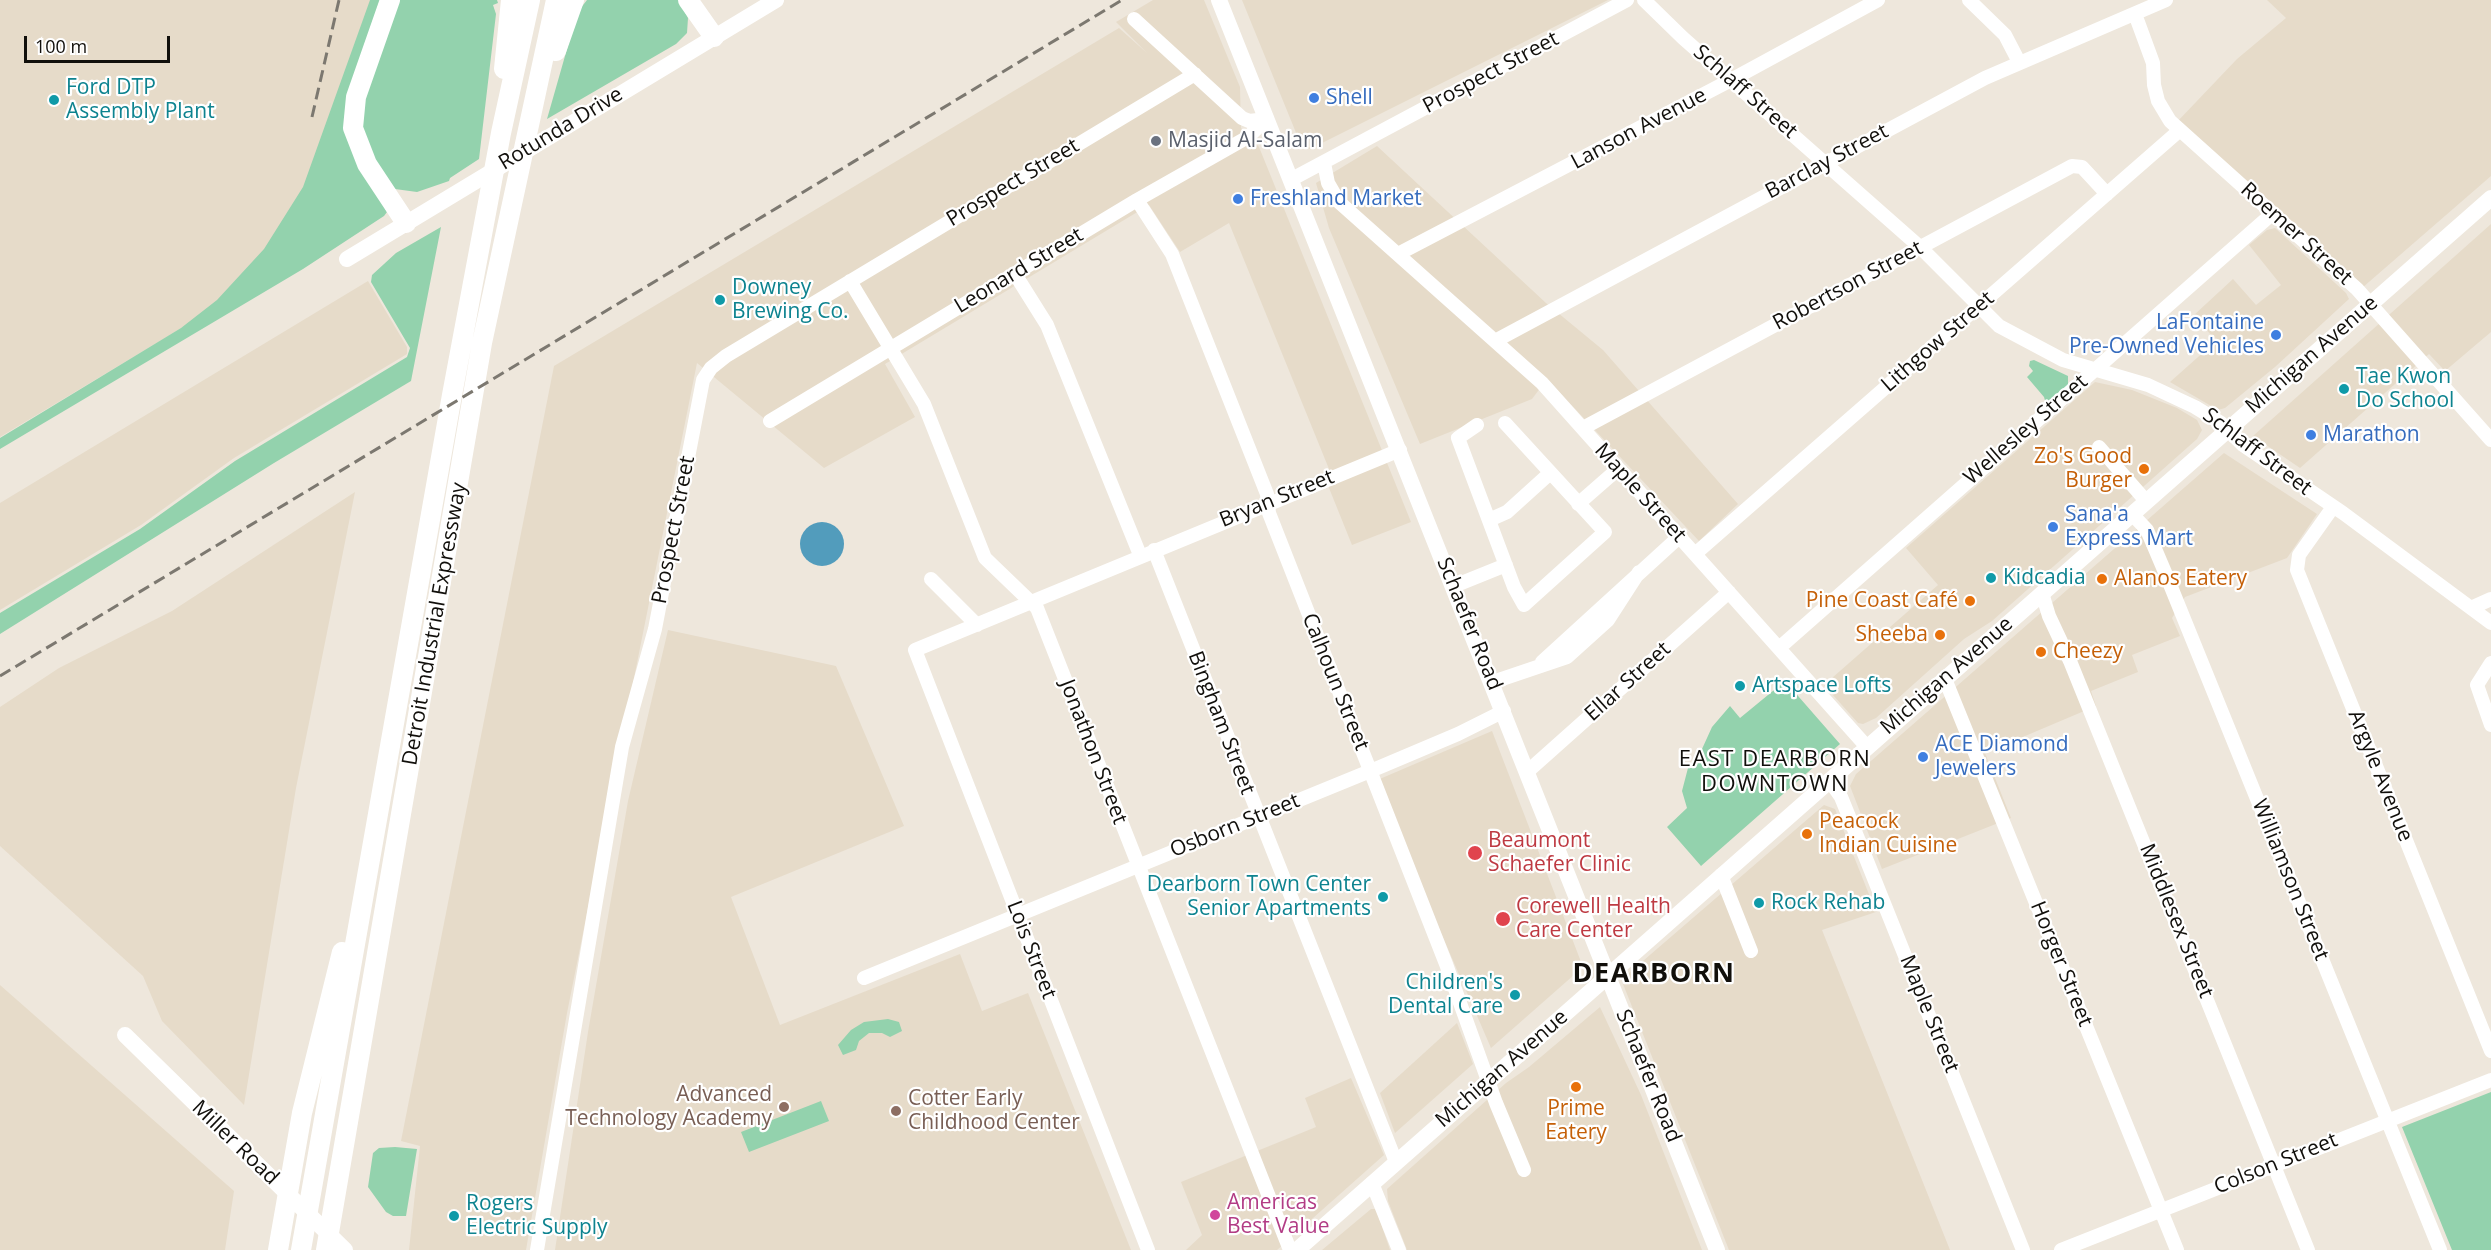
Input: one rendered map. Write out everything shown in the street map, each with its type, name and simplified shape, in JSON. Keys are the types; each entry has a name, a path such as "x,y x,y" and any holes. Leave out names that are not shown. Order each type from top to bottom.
{"highway":[{"path":"390,0 356,97 353,128 367,164 406,223"},
{"path":"501,133 504,61 511,0"},
{"name":"Detroit Industrial Expressway","path":"301,1250 501,133 530,0"},
{"name":"Detroit Industrial Expressway","path":"326,1250 482,343 538,92 556,0"},
{"path":"538,92 574,0"},
{"path":"688,0 714,37"},
{"path":"278,1250 302,1113 352,911 369,864"}],"main road":[{"name":"Rotunda Drive","path":"347,259 776,0"},
{"name":"Schaefer Road","path":"1218,0 1493,682 1717,1250"},
{"name":"Michigan Avenue","path":"1296,1250 2491,198"},
{"name":"Miller Road","path":"125,1035 345,1250"}],"street":[{"name":"Prospect Street","path":"1292,179 1627,0"},
{"name":"Schlaff Street","path":"1644,0 1921,248 1978,308 1999,326 2046,353 2164,391 2195,407 2228,429 2243,445 2333,507 2491,623"},
{"name":"Lanson Avenue","path":"1398,254 1731,80 1878,0"},
{"path":"1969,0 2005,35 2019,62"},
{"name":"Barclay Street","path":"1496,341 2019,62 2166,0"},
{"name":"Roemer Street","path":"2134,14 2153,63 2158,102 2165,115 2357,289 2491,440"},
{"path":"1134,19 1242,118 1249,121 1267,119"},
{"name":"Prospect Street","path":"537,1250 622,747 655,629 703,380 711,368 726,356 1195,74"},
{"name":"Leonard Street","path":"770,421 1137,200 1248,137 1267,119"},
{"name":"Lithgow Street","path":"1695,554 2180,130"},
{"name":"Maple Street","path":"1324,163 1328,183 1339,202 1542,383 1867,747"},
{"name":"Robertson Street","path":"1582,428 2076,165 2085,169 2107,194"},
{"name":"Calhoun Street","path":"1137,200 1172,254 1267,494 1269,513 1524,1170"},
{"name":"Wellesley Street","path":"1779,648 2273,213"},
{"path":"931,579 977,625 1140,555 1047,325 1015,274"},
{"name":"Jonathon Street","path":"850,281 924,404 985,558 1033,602 1044,624 1290,1250"},
{"path":"1477,425 1458,438 1506,565 1524,605 1605,532 1549,474 1505,423"},
{"path":"2099,447 2146,501"},
{"name":"Bryan Street","path":"1140,555 1400,450"},
{"path":"1578,504 1618,469"},
{"path":"1489,520 1507,512 1549,474"},
{"name":"Argyle Avenue","path":"2333,507 2299,555 2297,570 2491,1052"},
{"name":"Williamson Street","path":"2132,514 2146,530 2168,577 2440,1250"},
{"path":"1493,682 1538,665 1586,624 1679,537"},
{"name":"Bingham Street","path":"1154,550 1396,1162"},
{"path":"1454,586 1506,565"},
{"name":"Ellar Street","path":"1527,772 1729,592"},
{"name":"Middlesex Street","path":"2042,593 2049,616 2070,661 2276,1165 2308,1250"},
{"path":"2471,608 2491,599"},
{"name":"Lois Street","path":"977,625 915,650 1148,1250"},
{"path":"2491,663 2476,686 2491,725"},
{"name":"Horger Street","path":"1945,679 2177,1250"},
{"name":"Osborn Street","path":"864,978 1371,771 1458,734 1504,711"},
{"name":"Maple Street","path":"1829,780 1841,797 1859,840 2024,1250"},
{"path":"1721,875 1751,951"},
{"name":"Colson Street","path":"2061,1250 2491,1080"},
{"path":"1372,1183 1399,1250"}],"shaded area":[{"path":"0,0 371,0 327,124 380,209 0,437"},
{"path":"1153,0 1204,0 1240,87 1241,128 1259,147 1411,522 1352,545 1329,488 1329,469 1229,223 1180,252 1149,205 885,364 915,417 824,468 697,363 567,1013 526,1250 409,1250 420,1146 401,1141 554,366 1119,28 1147,53 1116,22"},
{"path":"1242,0 1608,0 1310,149 1301,145"},
{"path":"2267,0 2491,0 2491,176 2362,288 2176,123 2237,59 2286,18"},
{"path":"1377,146 1546,303 1603,350 1738,504 1699,541 1547,379 1532,399 1420,444 1329,228 1316,183"},
{"path":"2491,224 2491,332 2445,371 2429,354 2300,468 2253,436"},
{"path":"2275,228 2346,293 2349,299 2275,367 2225,408 2218,410 2170,382 2216,341 2194,315 2233,279 2256,305 2281,285 2249,245 2267,230"},
{"path":"368,281 407,347 407,354 234,458 141,525 0,610 0,503"},
{"path":"2095,382 2132,390 2177,408 2197,420 2202,430 2197,439 1992,621 1964,639 1876,718 1863,724 1858,723 1824,685 1938,585 1906,548"},
{"path":"2224,453 2317,514 2287,558 2185,597 2172,618 2180,636 2132,655 2138,672 2091,691 2096,706 1985,753 2011,818 1882,869 1850,786 1856,774"},
{"path":"355,492 296,788 244,1105 162,1021 143,976 0,846 0,707 59,668 172,611"},
{"path":"668,630 836,666 904,826 731,897 780,1025 960,954 982,1011 1028,993 1131,1250 555,1250 588,1032 628,801"},
{"name":"Beaumont Schaefer Clinic","path":"1492,731 1583,967 1491,1048 1375,781"},
{"path":"1824,805 1835,809 1876,912 1822,930 1950,1250 1729,1250 1623,984 1629,973"},
{"path":"0,985 234,1191 225,1250 0,1250"},
{"path":"1600,1007 1641,1095 1702,1250 1407,1250 1388,1201 1387,1189 1506,1083 1529,1067"},
{"path":"1457,1023 1473,1064 1395,1133 1380,1093"},
{"path":"1351,1078 1384,1155 1277,1250 1186,1250 1202,1235 1181,1182 1316,1127 1305,1098"},
{"path":"1371,1209 1376,1209 1390,1250 1322,1250"}],"green space":[{"path":"370,0 380,0 348,93 344,122 387,212 384,216 303,269 0,449 0,438 181,328 217,300 264,249 303,187"},
{"path":"397,0 497,0 498,3 493,5 496,14 479,159 450,178 449,181 417,192 395,189 387,180 371,154 361,127 361,102"},
{"path":"587,0 679,0 688,18 687,33 676,44 547,119 571,35 580,9"},
{"path":"441,227 411,381 274,463 0,634 0,613 140,529 235,461 407,357 410,348 371,282 372,275 396,253"},
{"path":"2034,360 2068,376 2068,385 2046,404 2044,397 2027,377 2033,371 2029,366 2030,361"},
{"path":"1785,681 1840,744 1701,866 1667,827 1687,808 1682,791 1688,768 1702,749 1712,727 1730,706 1740,718"},
{"path":"888,1019 899,1022 902,1031 890,1037 882,1033 869,1033 859,1041 856,1050 843,1055 838,1045 851,1030 864,1022"},
{"path":"2491,1092 2491,1250 2452,1250 2402,1127"},
{"path":"821,1101 829,1121 749,1152 741,1132"},
{"path":"379,1148 417,1149 406,1216 393,1216 386,1212 368,1187 373,1153"}],"water":[{"path":"822,522 837,529 844,544 837,559 822,566 807,559 800,544 807,529"}],"railway":[{"path":"312,117 339,0"},
{"path":"0,676 1122,0"}],"place":[{"name":"Shell","path":"1314,98"},
{"name":"Ford DTP Assembly Plant","path":"54,100"},
{"name":"Masjid Al-Salam","path":"1156,141"},
{"name":"Freshland Market","path":"1238,199"},
{"name":"Downey Brewing Co.","path":"720,300"},
{"name":"LaFontaine Pre-Owned Vehicles","path":"2276,335"},
{"name":"Tae Kwon Do School","path":"2344,389"},
{"name":"Marathon","path":"2311,435"},
{"name":"Zo's Good Burger","path":"2144,469"},
{"name":"Sana'a Express Mart","path":"2053,527"},
{"name":"Kidcadia","path":"1991,578"},
{"name":"Alanos Eatery","path":"2102,579"},
{"name":"Pine Coast Café","path":"1970,601"},
{"name":"Sheeba","path":"1940,635"},
{"name":"Cheezy","path":"2041,652"},
{"name":"Artspace Lofts","path":"1740,686"},
{"name":"ACE Diamond Jewelers","path":"1923,757"},
{"name":"Peacock Indian Cuisine","path":"1807,834"},
{"name":"Beaumont Schaefer Clinic","path":"1475,853"},
{"name":"Dearborn Town Center Senior Apartments","path":"1383,897"},
{"name":"Rock Rehab","path":"1759,903"},
{"name":"Corewell Health Care Center","path":"1503,919"},
{"name":"Children's Dental Care","path":"1515,995"},
{"name":"Prime Eatery","path":"1576,1087"},
{"name":"Advanced Technology Academy","path":"784,1107"},
{"name":"Cotter Early Childhood Center","path":"896,1111"},
{"name":"Americas Best Value","path":"1215,1215"},
{"name":"Rogers Electric Supply","path":"454,1216"}],"district":[{"name":"EAST DEARBORN DOWNTOWN","path":"1775,772"},
{"name":"DEARBORN","path":"1654,974"}]}
